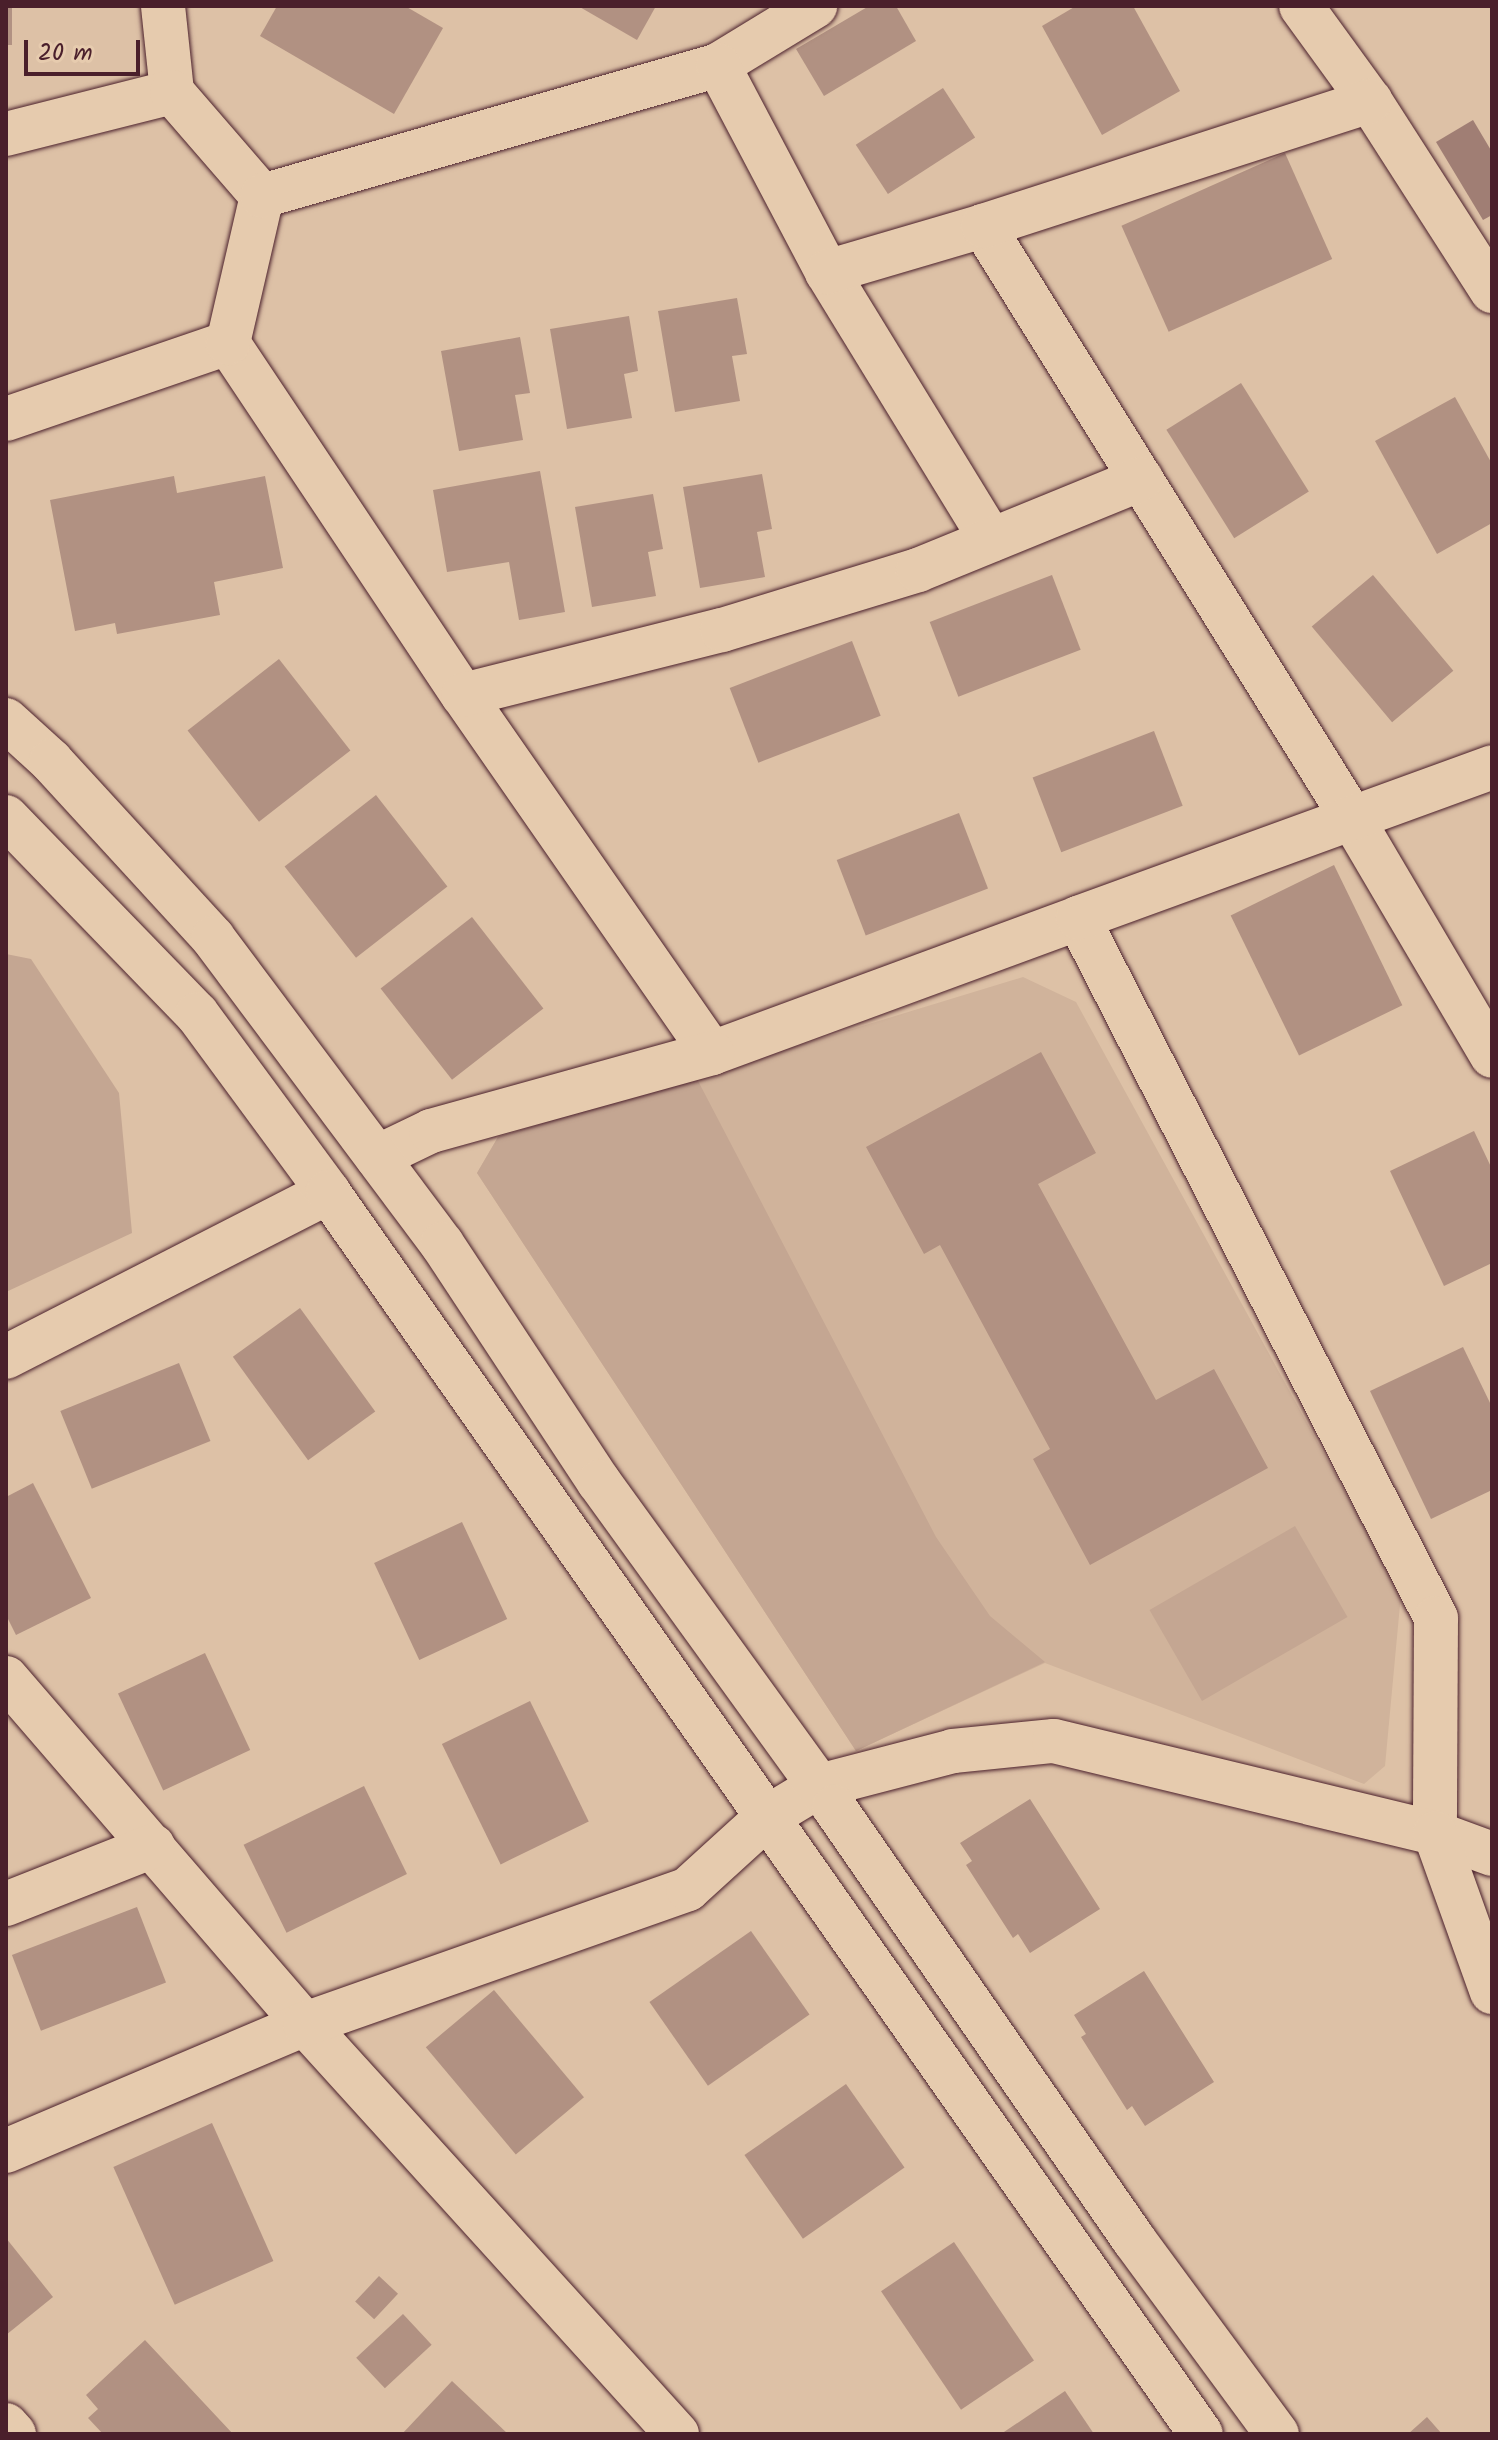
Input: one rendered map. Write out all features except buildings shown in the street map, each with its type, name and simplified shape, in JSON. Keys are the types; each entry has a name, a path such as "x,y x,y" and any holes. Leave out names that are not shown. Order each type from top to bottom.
{"street":[{"path":"163,6 172,92 262,196"},
{"path":"262,196 718,65 815,6"},
{"path":"1301,6 1370,101 1492,291"},
{"path":"718,65 827,272 991,540"},
{"path":"6,134 172,92"},
{"path":"827,272 983,226 1370,101"},
{"path":"262,196 228,343 463,695 712,1053"},
{"path":"983,226 1352,818 1492,1056"},
{"path":"6,419 228,343"},
{"path":"463,695 722,630 918,570 1141,479"},
{"path":"6,720 51,761 213,938 442,1244 599,1482 819,1786 1134,2240 1277,2434"},
{"path":"377,1157 431,1131 712,1053 1492,767"},
{"path":"8,822 197,1014 328,1192 1201,2434"},
{"path":"1078,918 1436,1618 1435,1833 1492,1992"},
{"path":"6,1357 328,1192"},
{"path":"6,1678 305,2024 677,2434"},
{"path":"6,2151 305,2024 688,1889 766,1818 819,1786 953,1751 1054,1741 1435,1833 1492,1854"},
{"path":"6,1904 153,1846"},
{"path":"6,2425 14,2434"}],"shaded area":[{"path":"1473,120 1492,152 1492,215 1483,220 1436,142"},
{"path":"6,954 31,959 119,1093 132,1233 6,1292"},
{"path":"1023,977 1076,1002 1401,1594 1385,1766 1364,1784 1045,1663 856,1751 477,1173 498,1137"},
{"path":"696,1077 936,1537 990,1616 1045,1662 856,1751 477,1173 498,1137"},
{"path":"1295,1526 1348,1617 1202,1701 1150,1610"}]}
